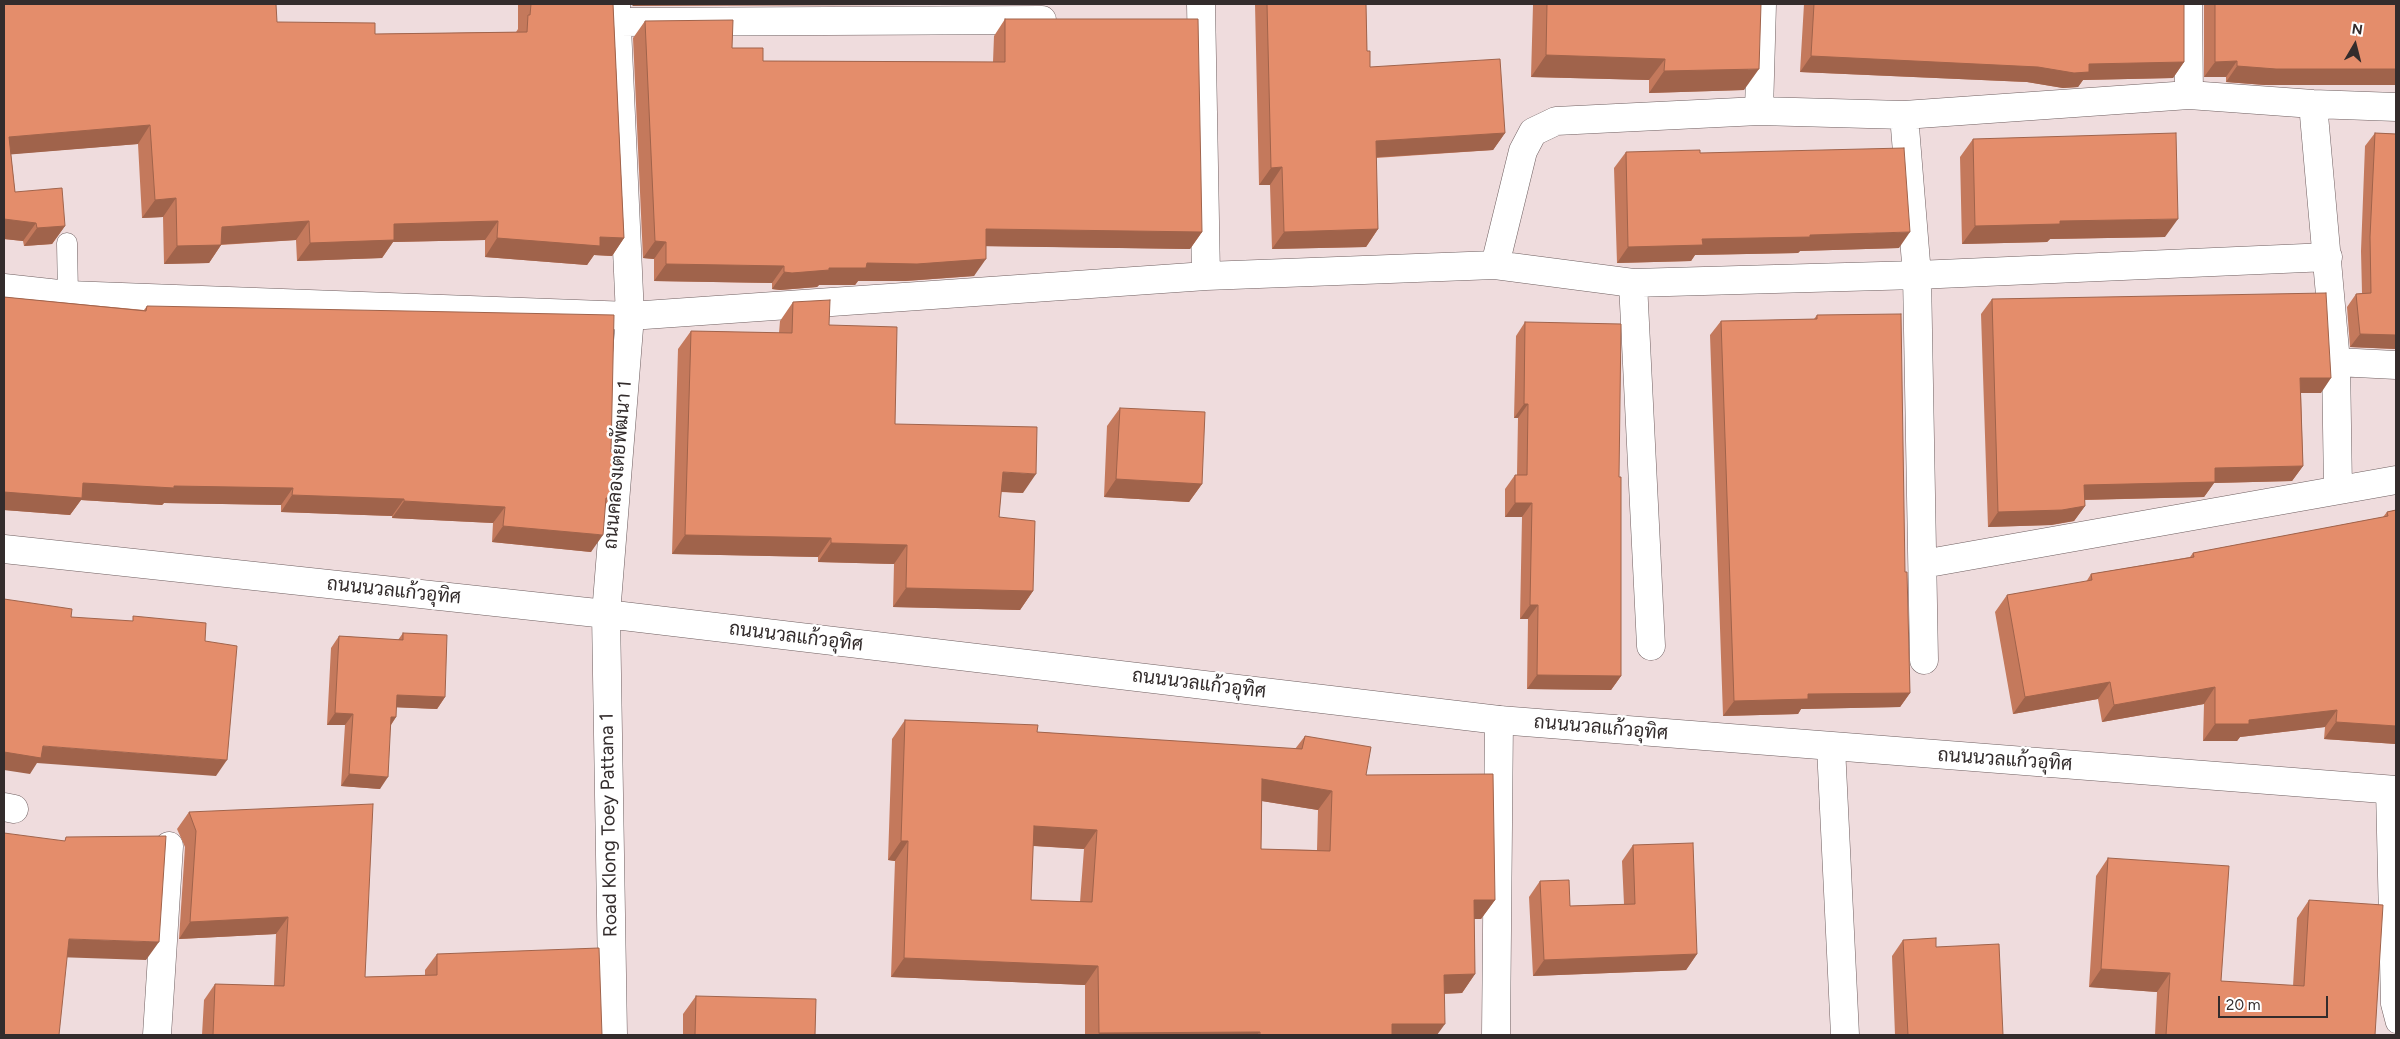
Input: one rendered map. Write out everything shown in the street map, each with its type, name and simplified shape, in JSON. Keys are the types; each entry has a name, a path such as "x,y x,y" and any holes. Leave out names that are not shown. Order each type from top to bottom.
{"street":[{"path":"1759,111 1762,4"},
{"path":"2188,4 2190,95"},
{"path":"616,13 1062,20"},
{"name":"ถนนคลองเตยพัฒนา 1","path":"606,614 630,316 616,13"},
{"path":"1194,14 1206,276"},
{"path":"1495,265 1523,151 1533,132 1556,121 1759,111 1904,115 2190,95 2312,104 2396,107"},
{"path":"2312,104 2328,257 2336,362 2338,489"},
{"path":"1904,115 1917,275 1924,660"},
{"path":"4,288 68,295 630,316 1206,276 1495,265 1633,283 1917,275 2328,257"},
{"path":"1633,283 1651,646"},
{"path":"2336,362 2396,365"},
{"path":"1923,564 2396,480"},
{"name":"ถนนนวลแก้วอุทิศ","path":"4,549 606,614 1499,720 2391,789"},
{"name":"Road Klong Toey Pattana 1","path":"606,614 613,1035"},
{"path":"1496,1035 1499,720"},
{"path":"1831,747 1845,1035"},
{"path":"157,1035 169,846"}],"lane":[{"path":"67,243 68,295"},
{"path":"2391,789 2391,1004 2396,1023"}],"building":[{"path":"4,4 276,4 277,22 375,23 375,34 527,32 531,4 613,4 624,238 600,237 600,246 497,238 498,221 394,224 394,240 310,243 309,221 222,227 221,245 177,246 176,198 155,200 150,125 9,137 15,192 62,188 65,226 37,228 36,223 4,219"},
{"path":"1267,4 1366,4 1367,51 1370,51 1370,67 1500,59 1505,133 1376,141 1378,229 1284,232 1282,167 1271,168"},
{"path":"1547,4 1761,4 1759,69 1664,71 1665,59 1546,55"},
{"path":"1814,4 2184,4 2184,62 2089,64 2089,72 2074,73 2038,67 1811,56"},
{"path":"2215,4 2396,4 2396,69 2276,69 2237,66 2237,61 2215,62"},
{"path":"1005,19 1198,19 1202,232 986,229 986,259 917,264 867,263 866,268 829,268 829,270 792,273 784,272 784,266 666,264 666,242 655,241 645,21 733,20 732,48 763,48 763,61 1005,62"},
{"path":"2176,133 2178,219 2060,221 2060,224 1975,226 1973,139"},
{"path":"2375,133 2396,134 2396,335 2360,334 2356,294 2371,293 2370,237"},
{"path":"1904,148 1910,232 1810,235 1810,237 1702,239 1703,245 1628,247 1626,152 1700,150 1700,153"},
{"path":"2326,293 2331,378 2300,378 2303,466 2215,468 2215,482 2084,485 2085,506 2062,510 1998,512 1992,299"},
{"path":"4,297 146,311 147,306 614,315 611,452 614,452 610,498 606,498 603,535 503,526 505,507 404,501 404,499 292,495 293,488 174,486 174,488 83,483 82,498 4,492"},
{"path":"830,300 829,325 897,327 895,424 1037,427 1036,474 1003,472 999,517 1035,521 1033,591 906,588 907,545 831,543 831,538 685,535 691,331 792,333 793,302"},
{"path":"1901,314 1905,572 1907,572 1910,693 1808,694 1808,699 1734,701 1721,321 1817,319 1817,315"},
{"path":"1525,322 1621,324 1619,477 1621,477 1621,676 1537,675 1538,605 1530,605 1532,503 1515,503 1515,475 1527,475 1528,404 1524,404"},
{"path":"1120,408 1205,412 1202,484 1116,479"},
{"path":"2396,510 2396,726 2336,722 2337,710 2249,720 2249,724 2215,724 2215,687 2114,705 2110,682 2025,697 2007,595 2092,580 2091,574 2194,557 2193,553 2388,516 2387,512"},
{"path":"4,599 72,609 71,617 133,621 133,616 206,623 205,641 237,646 227,760 43,746 41,758 4,752"},
{"path":"403,633 447,635 445,697 397,695 396,717 391,717 388,777 349,774 353,714 335,713 339,636 403,640"},
{"path":"905,720 1038,725 1037,732 1302,749 1305,736 1371,747 1366,775 1493,774 1495,900 1474,900 1475,974 1444,975 1445,1024 1392,1024 1392,1035 1260,1035 1260,1032 1099,1033 1098,966 904,958 908,841 901,841","holes":["1262,779 1332,791 1330,851 1261,849","1034,826 1097,830 1092,902 1031,900"]},
{"path":"373,804 365,977 437,975 437,954 599,948 602,1035 213,1035 215,984 284,986 288,917 190,922 196,831 189,812"},
{"path":"4,833 65,841 66,837 166,836 159,942 69,939 59,1035 4,1035"},
{"path":"1693,843 1697,954 1544,960 1540,881 1569,880 1570,906 1635,904 1633,845"},
{"path":"2108,858 2229,866 2221,981 2304,986 2309,900 2383,905 2375,1035 2166,1035 2170,973 2101,969"},
{"path":"1936,938 1936,947 1999,944 2003,1035 1908,1035 1903,940"},
{"path":"696,996 816,999 815,1035 695,1035"}]}
